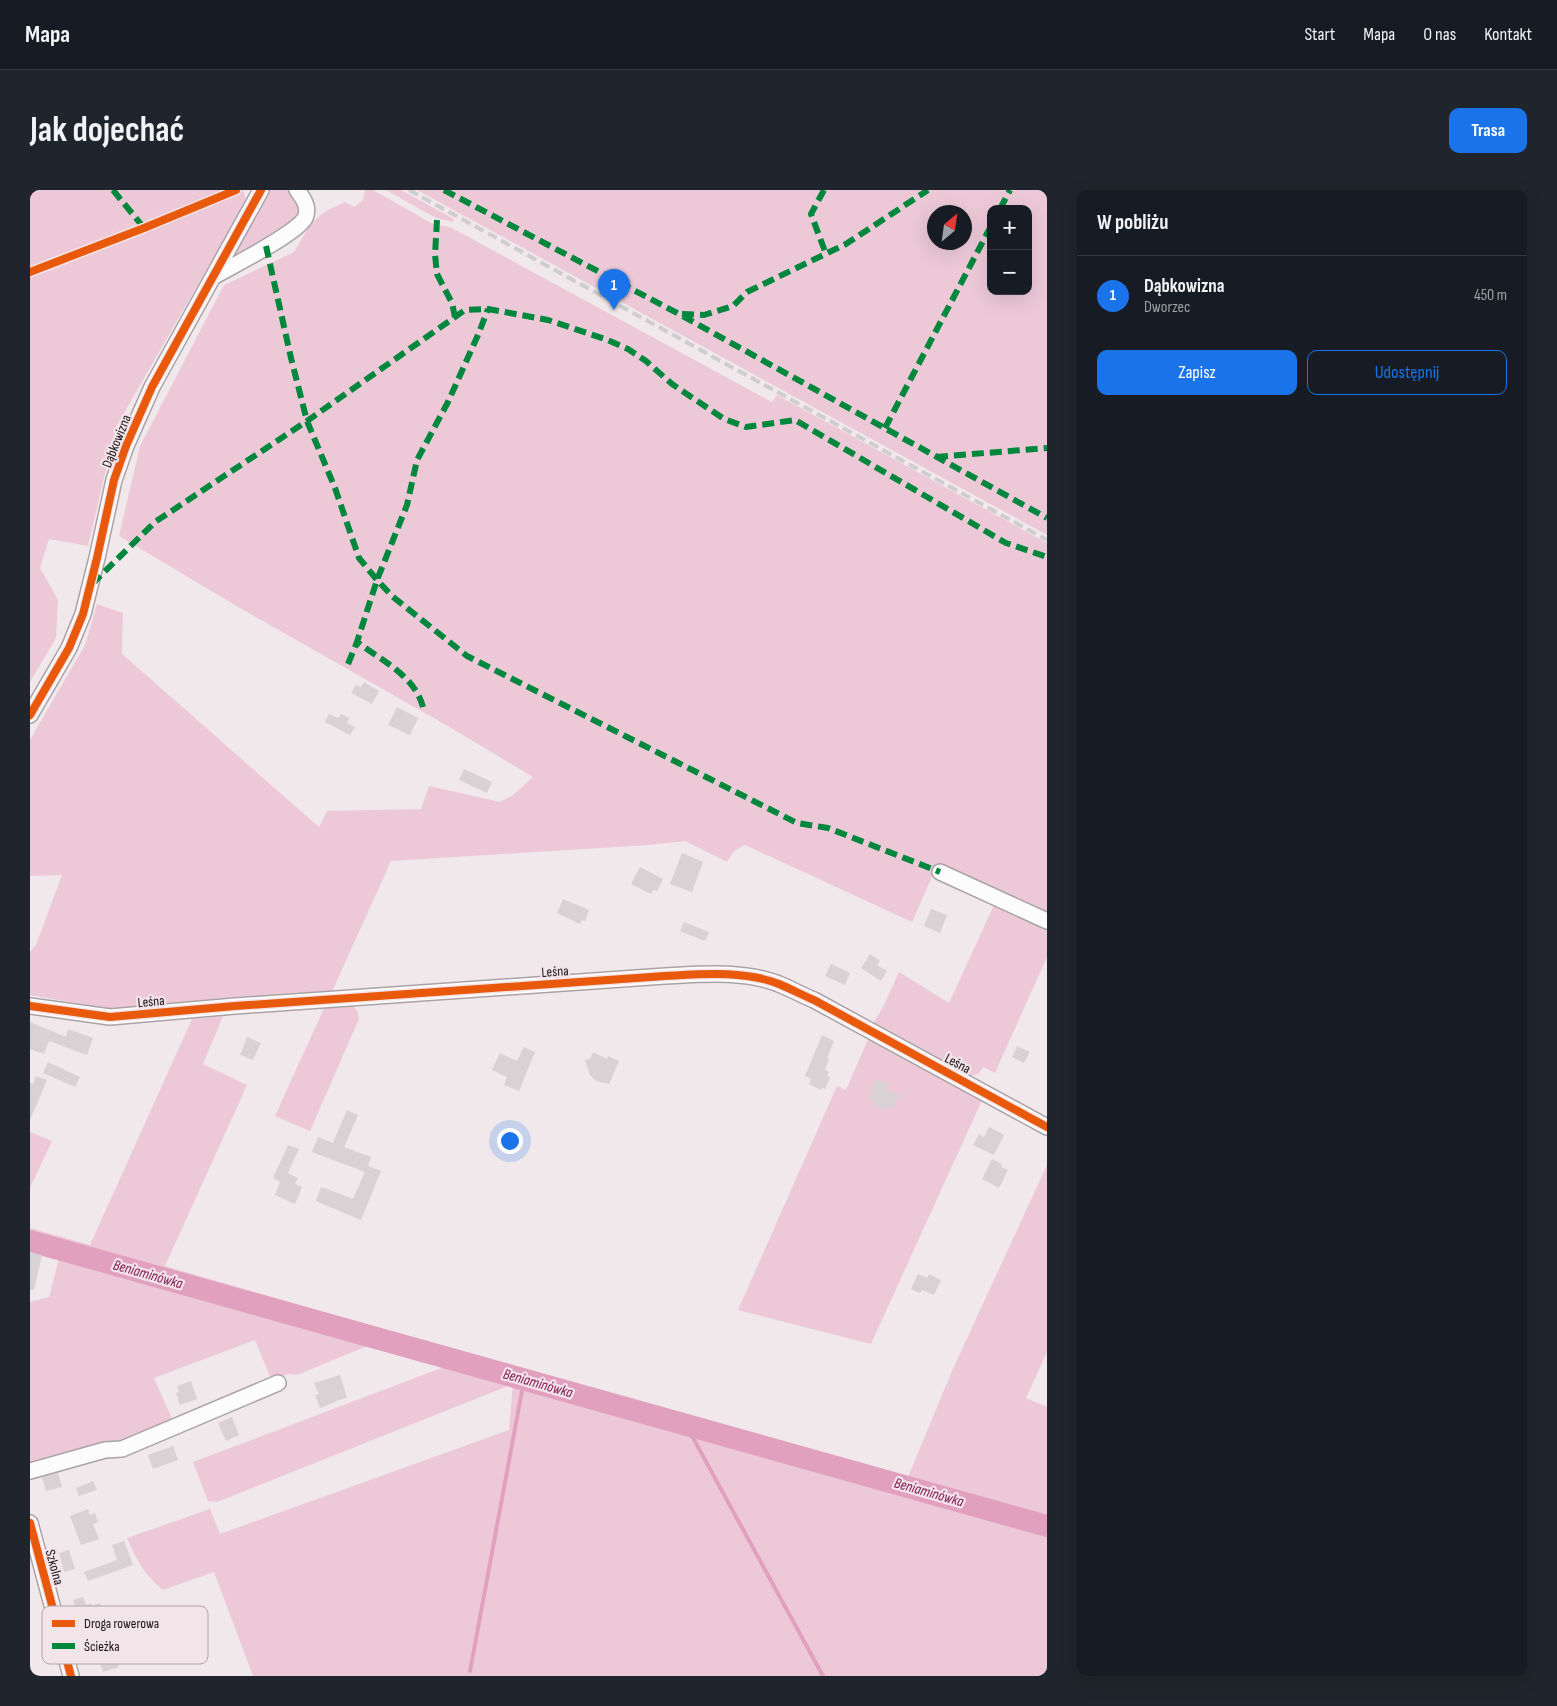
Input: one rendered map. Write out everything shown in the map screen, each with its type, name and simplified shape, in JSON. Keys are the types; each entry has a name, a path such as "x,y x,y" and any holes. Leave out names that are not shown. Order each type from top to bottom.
{"street":[{"path":"213,277 290,233 304,218 307,208 296,190"},
{"name":"Dąbkowizna","path":"30,715 69,648 83,614 114,480 126,446 152,387 213,277 256,192"},
{"path":"940,872 1047,921"},
{"name":"Leśna","path":"30,1006 110,1017 235,1006 712,973 751,977 778,984 814,1000 1047,1127"},
{"path":"30,1471 105,1450 122,1449 278,1383"},
{"name":"Szkolna","path":"30,1522 53,1606"}],"shaded area":[{"path":"30,190 243,190 246,201 116,427 88,546 49,539 40,568 58,600 56,638 30,682"},
{"path":"269,190 288,190 292,194 298,205 298,212 294,221 225,265 265,194"},
{"path":"365,190 373,190 433,224 450,227 772,402 777,395 1047,543 1047,914 938,863 912,922 745,845 734,851 727,862 685,841 649,845 391,861 331,994 115,1010 30,995 30,952 36,945 62,875 30,876 30,740 85,645 97,604 123,613 122,654 319,827 327,811 421,809 429,786 500,802 513,795 533,777 119,536 140,446 224,285 294,252 311,223 326,211 345,202 354,207 363,200"},
{"path":"386,190 401,190 454,219 453,222 436,218"},
{"path":"417,190 1047,190 1047,535"},
{"path":"995,903 1047,926 1047,957 995,1073 983,1067 978,1074 967,1077 872,1025 883,1007 899,972 949,1003"},
{"path":"325,1006 353,1006 358,1012 359,1019 310,1131 275,1116"},
{"path":"223,1016 203,1064 247,1085 165,1266 517,1368 908,1477 952,1371 1047,1165 1047,1352 1026,1398 1047,1407 1047,1676 253,1676 214,1572 163,1590 142,1567 127,1538 210,1509 220,1534 509,1430 513,1384 217,1502 208,1501 193,1462 444,1367 367,1346 297,1375 288,1374 272,1381 255,1340 154,1378 173,1421 118,1445 30,1466 30,1302 49,1297 59,1258 30,1249 30,1228 90,1245 192,1019"},
{"path":"869,1037 983,1098 871,1344 738,1310 837,1086 846,1090"},
{"path":"30,1132 52,1141 30,1188"}],"building":[{"path":"364,682 379,691 372,704 351,693 356,685 361,687"},
{"path":"397,707 418,718 410,735 388,725"},
{"path":"329,714 338,718 341,714 349,718 347,723 355,727 350,735 325,722"},
{"path":"464,769 492,782 487,793 459,780"},
{"path":"682,853 703,862 692,892 670,884"},
{"path":"640,867 663,879 657,891 653,890 651,894 631,884"},
{"path":"563,899 589,910 585,921 582,920 580,924 557,913"},
{"path":"931,909 947,915 940,933 924,926"},
{"path":"684,922 709,932 705,941 680,931"},
{"path":"870,954 880,961 877,965 887,971 881,981 861,968"},
{"path":"831,964 850,973 845,985 825,976"},
{"path":"30,1022 66,1037 68,1029 93,1038 87,1055 49,1041 44,1054 30,1049"},
{"path":"822,1035 834,1041 827,1058 829,1059 825,1070 829,1072 827,1076 830,1077 825,1089 822,1088 821,1090 809,1084 811,1079 805,1076"},
{"path":"247,1037 261,1043 253,1060 240,1055"},
{"path":"1017,1046 1030,1052 1024,1063 1012,1057"},
{"path":"524,1047 535,1052 519,1091 504,1085 507,1077 492,1070 500,1053 517,1061"},
{"path":"593,1052 607,1059 608,1056 619,1061 609,1084 596,1081 590,1075 585,1060 590,1059"},
{"path":"48,1062 80,1077 75,1087 43,1073"},
{"path":"36,1076 47,1080 30,1120 30,1082 33,1084"},
{"path":"877,1079 888,1084 886,1089 899,1095 892,1109 887,1107 885,1110 876,1107 878,1103 869,1099"},
{"path":"347,1110 358,1115 344,1147 371,1157 368,1166 381,1171 361,1220 316,1201 321,1187 353,1199 365,1172 312,1152 318,1137 333,1143"},
{"path":"989,1127 1004,1135 994,1155 973,1145 979,1134 984,1137"},
{"path":"288,1145 299,1149 288,1173 298,1178 295,1184 302,1187 295,1204 275,1195 280,1182 273,1178"},
{"path":"992,1159 1002,1164 1001,1167 1008,1170 999,1188 982,1179"},
{"path":"30,1252 42,1255 34,1290 30,1290"},
{"path":"918,1274 927,1278 929,1274 941,1280 934,1295 922,1290 920,1293 911,1289"},
{"path":"340,1375 347,1397 320,1408 315,1395 319,1394 314,1383"},
{"path":"191,1381 197,1399 180,1405 176,1393 179,1392 177,1386"},
{"path":"232,1417 239,1435 226,1441 218,1423"},
{"path":"173,1446 178,1460 153,1469 148,1455"},
{"path":"58,1473 62,1487 46,1491 42,1477"},
{"path":"93,1481 97,1490 79,1496 76,1488"},
{"path":"88,1509 90,1515 95,1513 98,1522 93,1524 99,1539 81,1545 70,1516"},
{"path":"124,1541 133,1565 88,1581 84,1572 117,1560 112,1545"},
{"path":"69,1550 75,1569 64,1572 59,1553"},
{"path":"83,1597 86,1605 91,1603 92,1606 75,1606 73,1600"},
{"path":"100,1664 118,1664 119,1667 103,1672"}],"waterway":[{"name":"Beniaminówka","path":"30,1241 1047,1526"},
{"path":"470,1671 524,1380"},
{"path":"686,1425 823,1676"}],"railway":[{"path":"409,190 1047,540"}],"marked path":[{"path":"113,190 144,228"},
{"path":"444,190 679,314 1047,518"},
{"path":"824,190 811,214 826,254"},
{"path":"682,314 704,315 733,306 747,292 846,244 928,190"},
{"path":"1002,205 1010,190"},
{"path":"437,220 435,255 437,274 452,303 455,317"},
{"path":"885,428 987,234"},
{"path":"266,246 307,421 335,488 359,558 392,596 467,656 797,823 828,828 940,872"},
{"path":"92,584 155,522 307,421 465,310 488,309 548,320 605,339 628,349 646,361 672,384 724,419 746,427 795,420 1006,543 1047,557"},
{"path":"423,707 413,686 405,678 357,642 377,580 407,505 417,460 448,402 488,309"},
{"path":"936,457 1047,448"},
{"path":"348,664 357,642"}],"cycle path":[{"path":"30,272 236,190"},
{"path":"30,715 69,648 83,614 114,480 126,446 152,387 261,190"},
{"path":"30,1006 110,1017 235,1006 665,976 737,975 779,984 814,1000 1047,1127"},
{"path":"30,1523 52,1606"},
{"path":"68,1664 71,1676"}],"place":[{"name":"Dąbkowizna","path":"614,310"}]}
